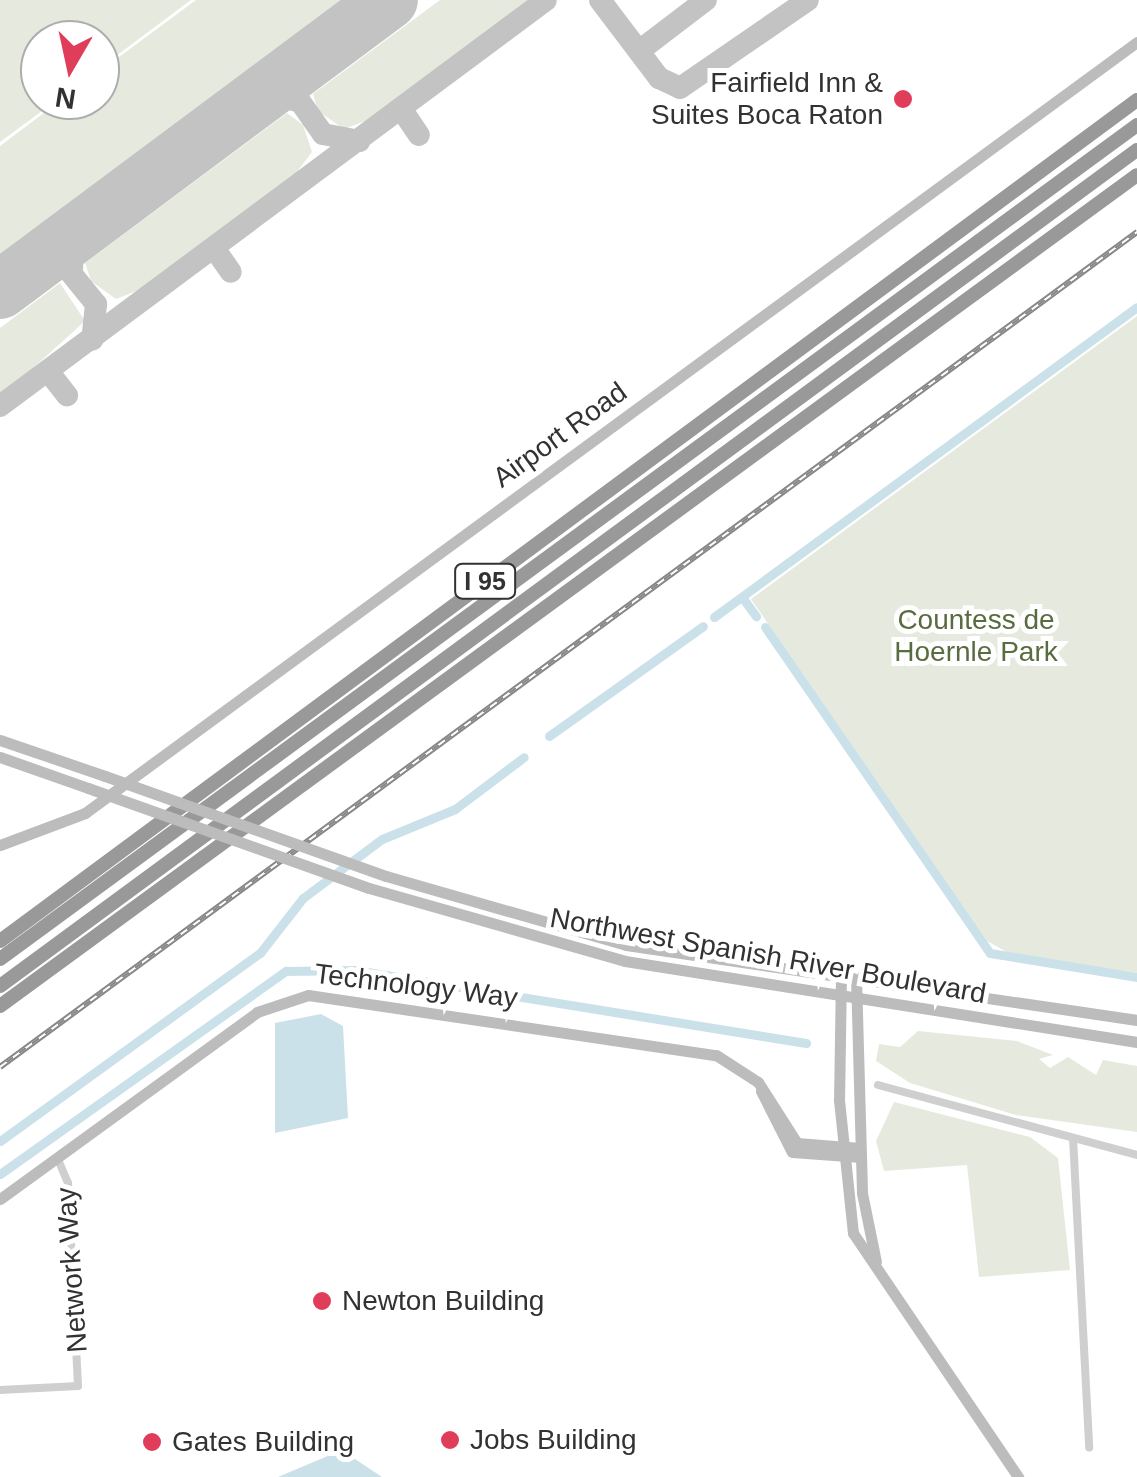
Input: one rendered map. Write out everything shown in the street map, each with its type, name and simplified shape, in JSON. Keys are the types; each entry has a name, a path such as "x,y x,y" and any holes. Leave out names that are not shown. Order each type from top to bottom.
{"highway":[{"name":"I 95","path":"0,939 1137,100"},
{"path":"0,958 1137,125"},
{"path":"0,986 1137,150"},
{"name":"I 95","path":"0,1006 1137,175"},
{"path":"842,342 951,237"},
{"path":"671,492 784,436"}],"street":[{"name":"Airport Road","path":"0,845 50,832 101,802 1137,42"},
{"name":"Northwest Spanish River Boulevard","path":"0,740 386,876 596,938 1137,1020"},
{"name":"Northwest Spanish River Boulevard","path":"0,757 369,888 593,955 1137,1042"},
{"path":"840,975 842,1153 853,1233 1018,1477"},
{"path":"856,977 860,1152 880,1276"},
{"name":"Technology Way","path":"0,1199 257,1012 308,994 708,1053 758,1082 788,1148 860,1152"},
{"path":"878,1084 1137,1155"},
{"path":"1073,1138 1090,1448"},
{"name":"Network Way","path":"0,1390 78,1386 68,1184 56,1157"}],"green space":[{"path":"0,0 191,0 120,53 120,20 20,20 20,120 30,120 0,142"},
{"path":"196,0 341,0 0,254 0,146 34,120 120,120 120,56"},
{"path":"440,0 536,0 373,118 344,129 318,111 313,94"},
{"path":"287,113 303,125 312,152 293,177 144,288 116,299 91,281 85,263"},
{"path":"60,283 85,321 0,398 0,328"},
{"name":"Countess de Hoernle Park","path":"1137,316 1137,973 1012,955 987,941 751,599"},
{"path":"918,1031 1017,1041 1053,1055 1039,1059 1050,1068 1068,1057 1096,1075 1103,1060 1137,1066 1137,1132 1016,1115 910,1083 876,1061 879,1044 900,1047"},
{"path":"894,1102 1030,1137 1058,1158 1070,1270 979,1277 967,1165 884,1171 876,1141"}],"water":[{"path":"321,1014 343,1026 348,1118 275,1133 275,1023"},
{"path":"330,1455 355,1459 382,1477 278,1477"}],"waterway":[{"path":"714,617 1137,307"},
{"path":"742,597 756,616"},
{"path":"549,736 703,626"},
{"path":"765,627 990,953 1137,977"},
{"path":"0,1141 260,953 303,898 382,839 455,809 524,757"},
{"path":"0,1174 286,971 355,970 806,1043"}],"taxiway":[{"path":"0,406 546,0"},
{"path":"600,0 659,78 680,88 808,0"},
{"path":"639,51 706,0"},
{"path":"302,65 294,93 323,134 359,141"},
{"path":"263,93 298,101"},
{"path":"402,110 419,135"},
{"path":"72,272 73,236"},
{"path":"214,248 231,272"},
{"path":"35,264 66,267 96,304 92,340"},
{"path":"48,371 67,395"}],"runway":[{"path":"0,290 389,0"}],"railway":[{"path":"0,1067 1137,232"}],"place":[{"name":"Fairfield Inn & Suites Boca Raton","path":"903,99"},
{"name":"Newton Building","path":"322,1301"},
{"name":"Jobs Building","path":"450,1440"},
{"name":"Gates Building","path":"152,1442"}]}
